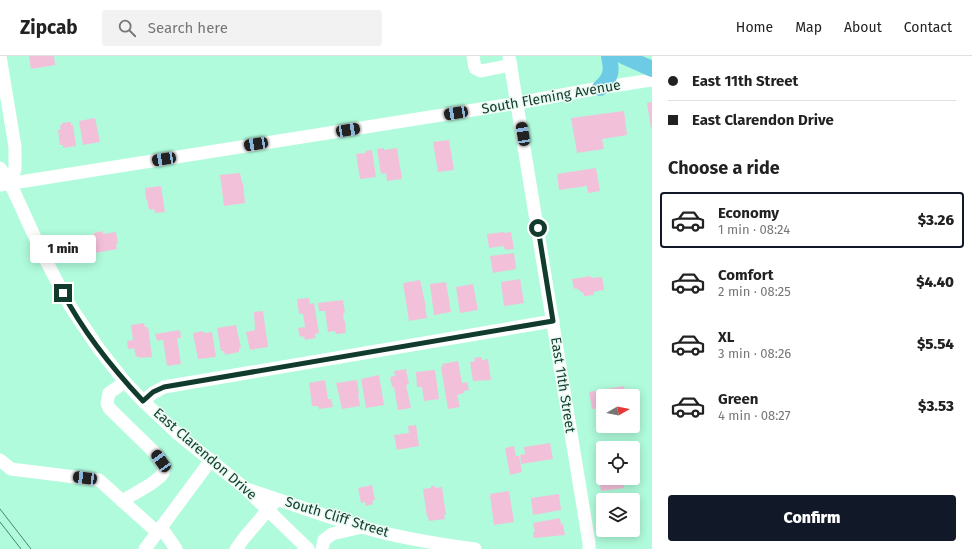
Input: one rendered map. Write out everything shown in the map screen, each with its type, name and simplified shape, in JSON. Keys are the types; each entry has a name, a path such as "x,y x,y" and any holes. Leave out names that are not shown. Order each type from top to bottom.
{"main road":[{"path":"600,88 607,82 609,77 611,66 609,56"},
{"path":"623,56 652,69"}],"street":[{"path":"0,56 15,147 15,169 5,184"},
{"path":"473,56 475,68 481,71 510,61"},
{"name":"East 11th Street","path":"510,61 589,549"},
{"name":"South Fleming Avenue","path":"5,184 518,103 652,80"},
{"name":"East Clarendon Drive","path":"0,168 5,184 70,306 99,349 125,382 178,434 246,489 308,549"},
{"path":"143,401 153,392 164,387 553,321"},
{"path":"122,501 151,484 163,473 164,469 156,454 109,408 107,403 110,393 125,382"},
{"path":"0,460 11,469 99,480 122,501 159,530 176,549"},
{"path":"145,549 211,460"},
{"name":"South Cliff Street","path":"246,489 362,527 438,544 475,549"},
{"path":"236,549 278,499"},
{"path":"322,549 324,540 332,534 362,527"}],"building":[{"path":"29,56 54,56 55,65 31,69"},
{"path":"652,102 652,128 651,128 647,103"},
{"path":"624,111 627,135 602,139 604,149 577,153 571,118"},
{"path":"95,118 100,142 83,145 79,121"},
{"path":"71,122 71,125 73,125 76,146 63,148 63,145 60,145 58,130 61,129 60,125 62,125 62,123"},
{"path":"449,140 454,170 438,172 433,142"},
{"path":"384,148 384,150 397,148 402,179 387,181 386,173 381,174 377,149"},
{"path":"372,150 376,177 360,179 356,154 366,153 365,151"},
{"path":"596,168 600,191 588,193 587,186 559,190 557,174"},
{"path":"240,173 243,183 245,203 224,206 220,175"},
{"path":"161,186 165,212 155,213 154,209 149,210 145,188"},
{"path":"103,231 103,234 116,232 118,244 116,244 117,249 90,254 91,258 84,259 84,255 78,255 76,239 94,236 94,233"},
{"path":"511,232 514,249 505,250 504,246 489,248 487,234"},
{"path":"514,253 516,269 493,273 490,256"},
{"path":"591,276 591,278 602,277 604,290 593,292 594,295 584,296 584,294 576,288 574,289 572,279"},
{"path":"520,279 524,303 504,306 501,282"},
{"path":"420,280 427,318 409,321 403,283"},
{"path":"446,282 451,312 434,315 430,284"},
{"path":"473,284 478,310 460,313 456,287"},
{"path":"309,298 310,304 314,303 319,333 315,334 316,338 305,340 304,336 300,337 298,328 305,327 303,314 299,314 297,299"},
{"path":"343,300 346,333 336,334 335,331 328,332 325,311 319,311 318,303"},
{"path":"263,311 268,347 250,350 246,332 255,330 254,312"},
{"path":"144,323 145,327 148,327 152,357 139,358 139,356 136,357 134,348 128,349 127,341 133,340 131,325"},
{"path":"236,325 241,348 239,348 239,352 225,355 224,351 221,351 217,328"},
{"path":"180,330 181,338 177,338 181,364 167,366 163,340 157,341 155,334"},
{"path":"203,331 204,333 212,332 216,357 198,359 193,333"},
{"path":"481,357 482,360 488,359 491,380 473,381 470,362 475,361 474,358"},
{"path":"458,361 462,383 467,382 469,390 457,395 460,407 448,409 441,367 443,366 442,364"},
{"path":"406,369 409,384 406,385 411,408 398,410 394,387 392,387 390,377 395,376 394,371"},
{"path":"435,370 439,399 424,401 422,387 417,387 416,372"},
{"path":"379,375 384,405 366,408 361,379"},
{"path":"325,380 328,399 331,399 333,407 319,409 318,406 312,406 309,383"},
{"path":"357,380 360,406 342,409 336,383"},
{"path":"624,386 625,389 606,389"},
{"path":"596,391 596,409 592,409 589,392"},
{"path":"416,425 419,446 397,450 394,435 409,433 408,426"},
{"path":"550,443 553,459 521,464 520,455 525,454 524,447"},
{"path":"514,446 516,456 519,456 522,472 510,475 505,448"},
{"path":"372,485 375,500 372,501 373,504 366,506 365,502 361,503 358,488"},
{"path":"600,485 624,485 624,488 601,491"},
{"path":"431,486 435,486 435,488 442,487 446,515 444,515 445,519 429,521 427,517 423,489 431,488"},
{"path":"509,491 514,522 494,525 490,494"},
{"path":"559,494 561,510 533,515 531,498"},
{"path":"560,518 565,535 534,538 533,532 535,532 533,523"}],"tram line":[{"path":"0,509 31,549"},
{"path":"0,522 21,549"}],"route":[{"path":"63,293 99,349 125,382 143,401 153,392 164,387 553,321 538,228"}]}
